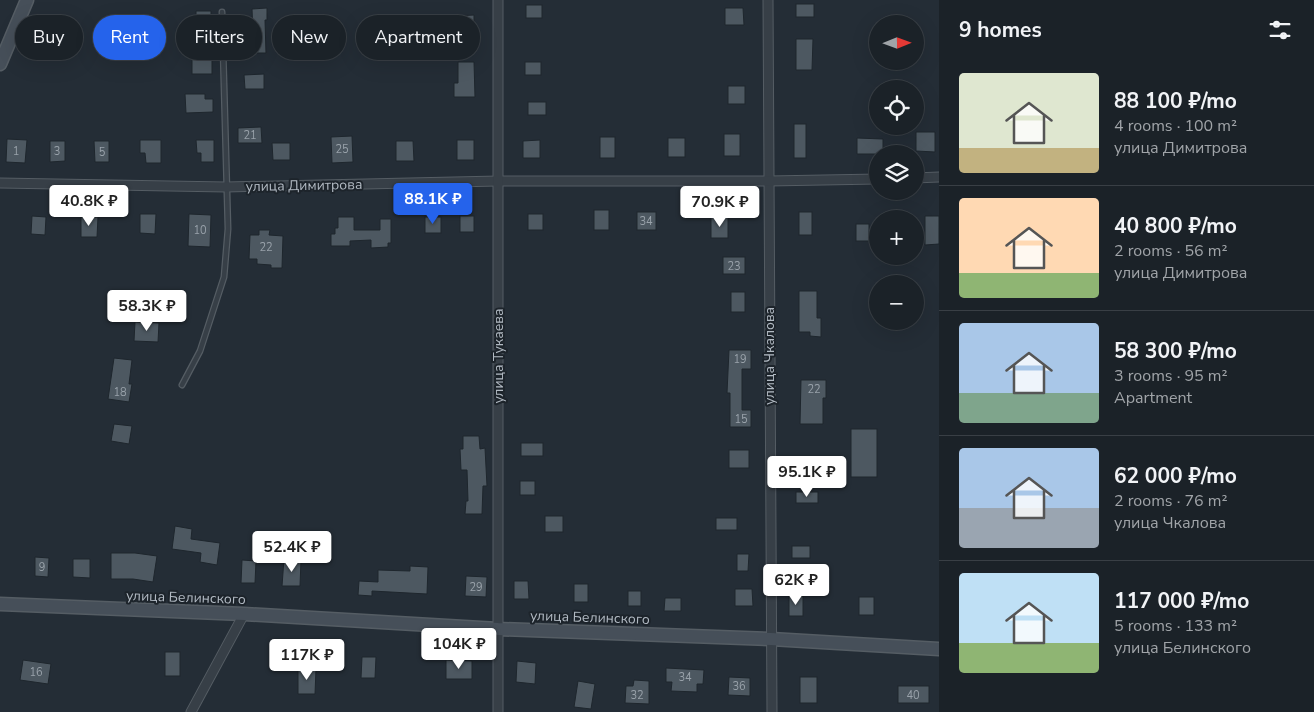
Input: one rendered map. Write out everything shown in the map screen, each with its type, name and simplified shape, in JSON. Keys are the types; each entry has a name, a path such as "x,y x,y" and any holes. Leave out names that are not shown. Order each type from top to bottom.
{"street":[{"path":"0,64 27,0"},
{"name":"улица Тукаева","path":"498,0 498,712"},
{"name":"улица Чкалова","path":"768,0 772,712"},
{"path":"924,178 939,177"},
{"name":"улица Димитрова","path":"0,183 226,186 498,181 768,181 869,178"},
{"name":"улица Белинского","path":"0,604 244,614 498,629 771,638 939,649"},
{"path":"192,712 244,614"}],"lane":[{"path":"182,385 200,351 224,277 228,229 222,12"}],"building":[{"path":"796,4 814,4 814,17 796,17"},
{"path":"526,5 542,5 542,18 526,18"},
{"path":"267,8 267,20 265,20 266,53 262,53 262,15 252,15 252,9"},
{"path":"725,8 743,8 744,25 725,25"},
{"path":"196,11 211,11 211,15 196,15"},
{"path":"796,39 813,39 812,70 796,70"},
{"path":"192,60 212,60 212,74 192,74"},
{"path":"458,62 474,62 475,97 454,97 454,83 458,83"},
{"path":"525,62 541,62 541,75 525,75"},
{"path":"264,74 264,89 245,89 244,75"},
{"path":"728,86 745,86 745,104 728,104"},
{"path":"185,94 205,94 205,99 213,99 213,112 186,113"},
{"path":"528,102 546,102 546,115 528,115"},
{"path":"794,124 806,124 806,158 794,158"},
{"path":"261,127 262,143 238,143 238,128"},
{"path":"924,132 935,132 935,152 924,151 924,145 916,145 916,135 924,135"},
{"path":"724,134 740,134 740,156 724,156"},
{"path":"352,136 353,162 332,163 331,137"},
{"path":"600,137 615,137 615,158 600,158"},
{"path":"668,138 685,138 685,157 668,157"},
{"path":"857,138 883,139 883,145 869,145 869,154 857,154"},
{"path":"7,139 27,140 25,163 6,162"},
{"path":"140,140 161,140 161,163 146,163 145,153 140,153"},
{"path":"196,140 214,140 214,162 201,162 201,153 197,153"},
{"path":"457,140 474,140 474,160 457,160"},
{"path":"540,140 540,158 523,158 523,141"},
{"path":"50,141 65,141 65,161 50,162"},
{"path":"94,141 109,141 109,162 95,162"},
{"path":"396,141 413,141 414,161 396,161"},
{"path":"272,143 290,143 290,160 273,160"},
{"path":"594,210 609,210 609,230 594,230"},
{"path":"637,212 656,212 656,230 637,230"},
{"path":"799,212 812,212 812,235 799,235"},
{"path":"140,214 156,214 155,234 140,233"},
{"path":"189,214 211,215 210,247 188,246"},
{"path":"528,214 543,214 543,230 528,230"},
{"path":"32,216 46,217 45,235 31,234"},
{"path":"460,216 474,216 474,232 460,232"},
{"path":"925,216 939,216 939,244 925,245"},
{"path":"81,217 98,217 97,237 81,237"},
{"path":"338,217 354,217 354,230 380,230 380,219 391,219 391,243 388,243 388,247 371,248 371,240 350,241 350,246 331,246 331,234 335,234 335,228 338,228"},
{"path":"425,217 441,217 441,233 425,233"},
{"path":"711,217 728,217 728,238 711,238"},
{"path":"856,224 869,224 869,241 856,241"},
{"path":"259,230 270,230 269,235 283,236 282,268 271,268 271,265 257,264 257,259 249,259 250,235 259,235"},
{"path":"723,257 745,257 745,274 723,274"},
{"path":"116,291 136,292 135,306 116,306"},
{"path":"799,291 817,291 817,318 821,318 821,337 810,336 810,332 799,332"},
{"path":"731,292 745,292 745,312 731,312"},
{"path":"135,322 159,323 158,342 134,341"},
{"path":"729,350 751,350 751,369 742,369 742,410 751,410 751,427 730,427 730,393 727,393"},
{"path":"114,358 132,360 129,384 132,384 129,402 108,399"},
{"path":"801,380 826,380 826,398 823,398 823,424 800,424"},
{"path":"114,424 132,426 129,444 111,441"},
{"path":"851,429 877,429 877,477 851,477"},
{"path":"463,436 479,436 480,449 485,448 487,486 483,486 482,514 465,514 466,501 468,501 467,470 461,470 460,449 463,449"},
{"path":"521,443 543,443 543,456 521,456"},
{"path":"729,450 749,450 749,468 729,468"},
{"path":"520,481 535,481 535,495 520,495"},
{"path":"796,492 818,492 818,503 796,503"},
{"path":"545,516 563,516 563,532 545,532"},
{"path":"716,518 737,518 737,530 716,530"},
{"path":"175,526 192,529 191,539 220,543 217,565 200,562 201,553 172,549"},
{"path":"792,546 810,546 810,558 792,558"},
{"path":"111,553 135,553 157,556 153,582 133,579 111,579"},
{"path":"737,554 749,554 748,571 737,571"},
{"path":"35,557 49,558 48,577 35,576"},
{"path":"73,559 90,559 90,578 73,577"},
{"path":"284,559 301,560 300,586 282,586"},
{"path":"242,560 256,561 255,583 241,583"},
{"path":"410,566 428,567 427,594 372,591 372,596 358,595 359,581 378,582 378,570 410,571"},
{"path":"466,576 487,577 486,597 465,596"},
{"path":"514,581 528,581 529,599 514,599"},
{"path":"574,584 588,584 588,602 574,602"},
{"path":"735,589 752,589 753,606 735,606"},
{"path":"628,591 641,591 641,606 628,606"},
{"path":"789,596 803,596 803,616 789,616"},
{"path":"859,597 874,597 874,615 859,615"},
{"path":"665,598 681,598 681,611 664,611"},
{"path":"165,652 180,652 180,676 165,676"},
{"path":"362,657 376,657 375,678 361,678"},
{"path":"23,660 51,664 48,684 20,680"},
{"path":"446,660 472,661 472,679 446,679"},
{"path":"517,661 536,663 535,684 516,682"},
{"path":"666,668 704,670 703,684 697,684 697,692 671,691 672,682 666,682"},
{"path":"298,669 316,669 315,694 298,694"},
{"path":"729,677 750,678 750,696 728,695"},
{"path":"800,677 817,677 817,703 800,703"},
{"path":"634,680 649,681 649,704 625,703 626,686 633,686"},
{"path":"578,681 595,684 591,709 574,707"},
{"path":"898,686 929,686 929,703 898,703"}]}
